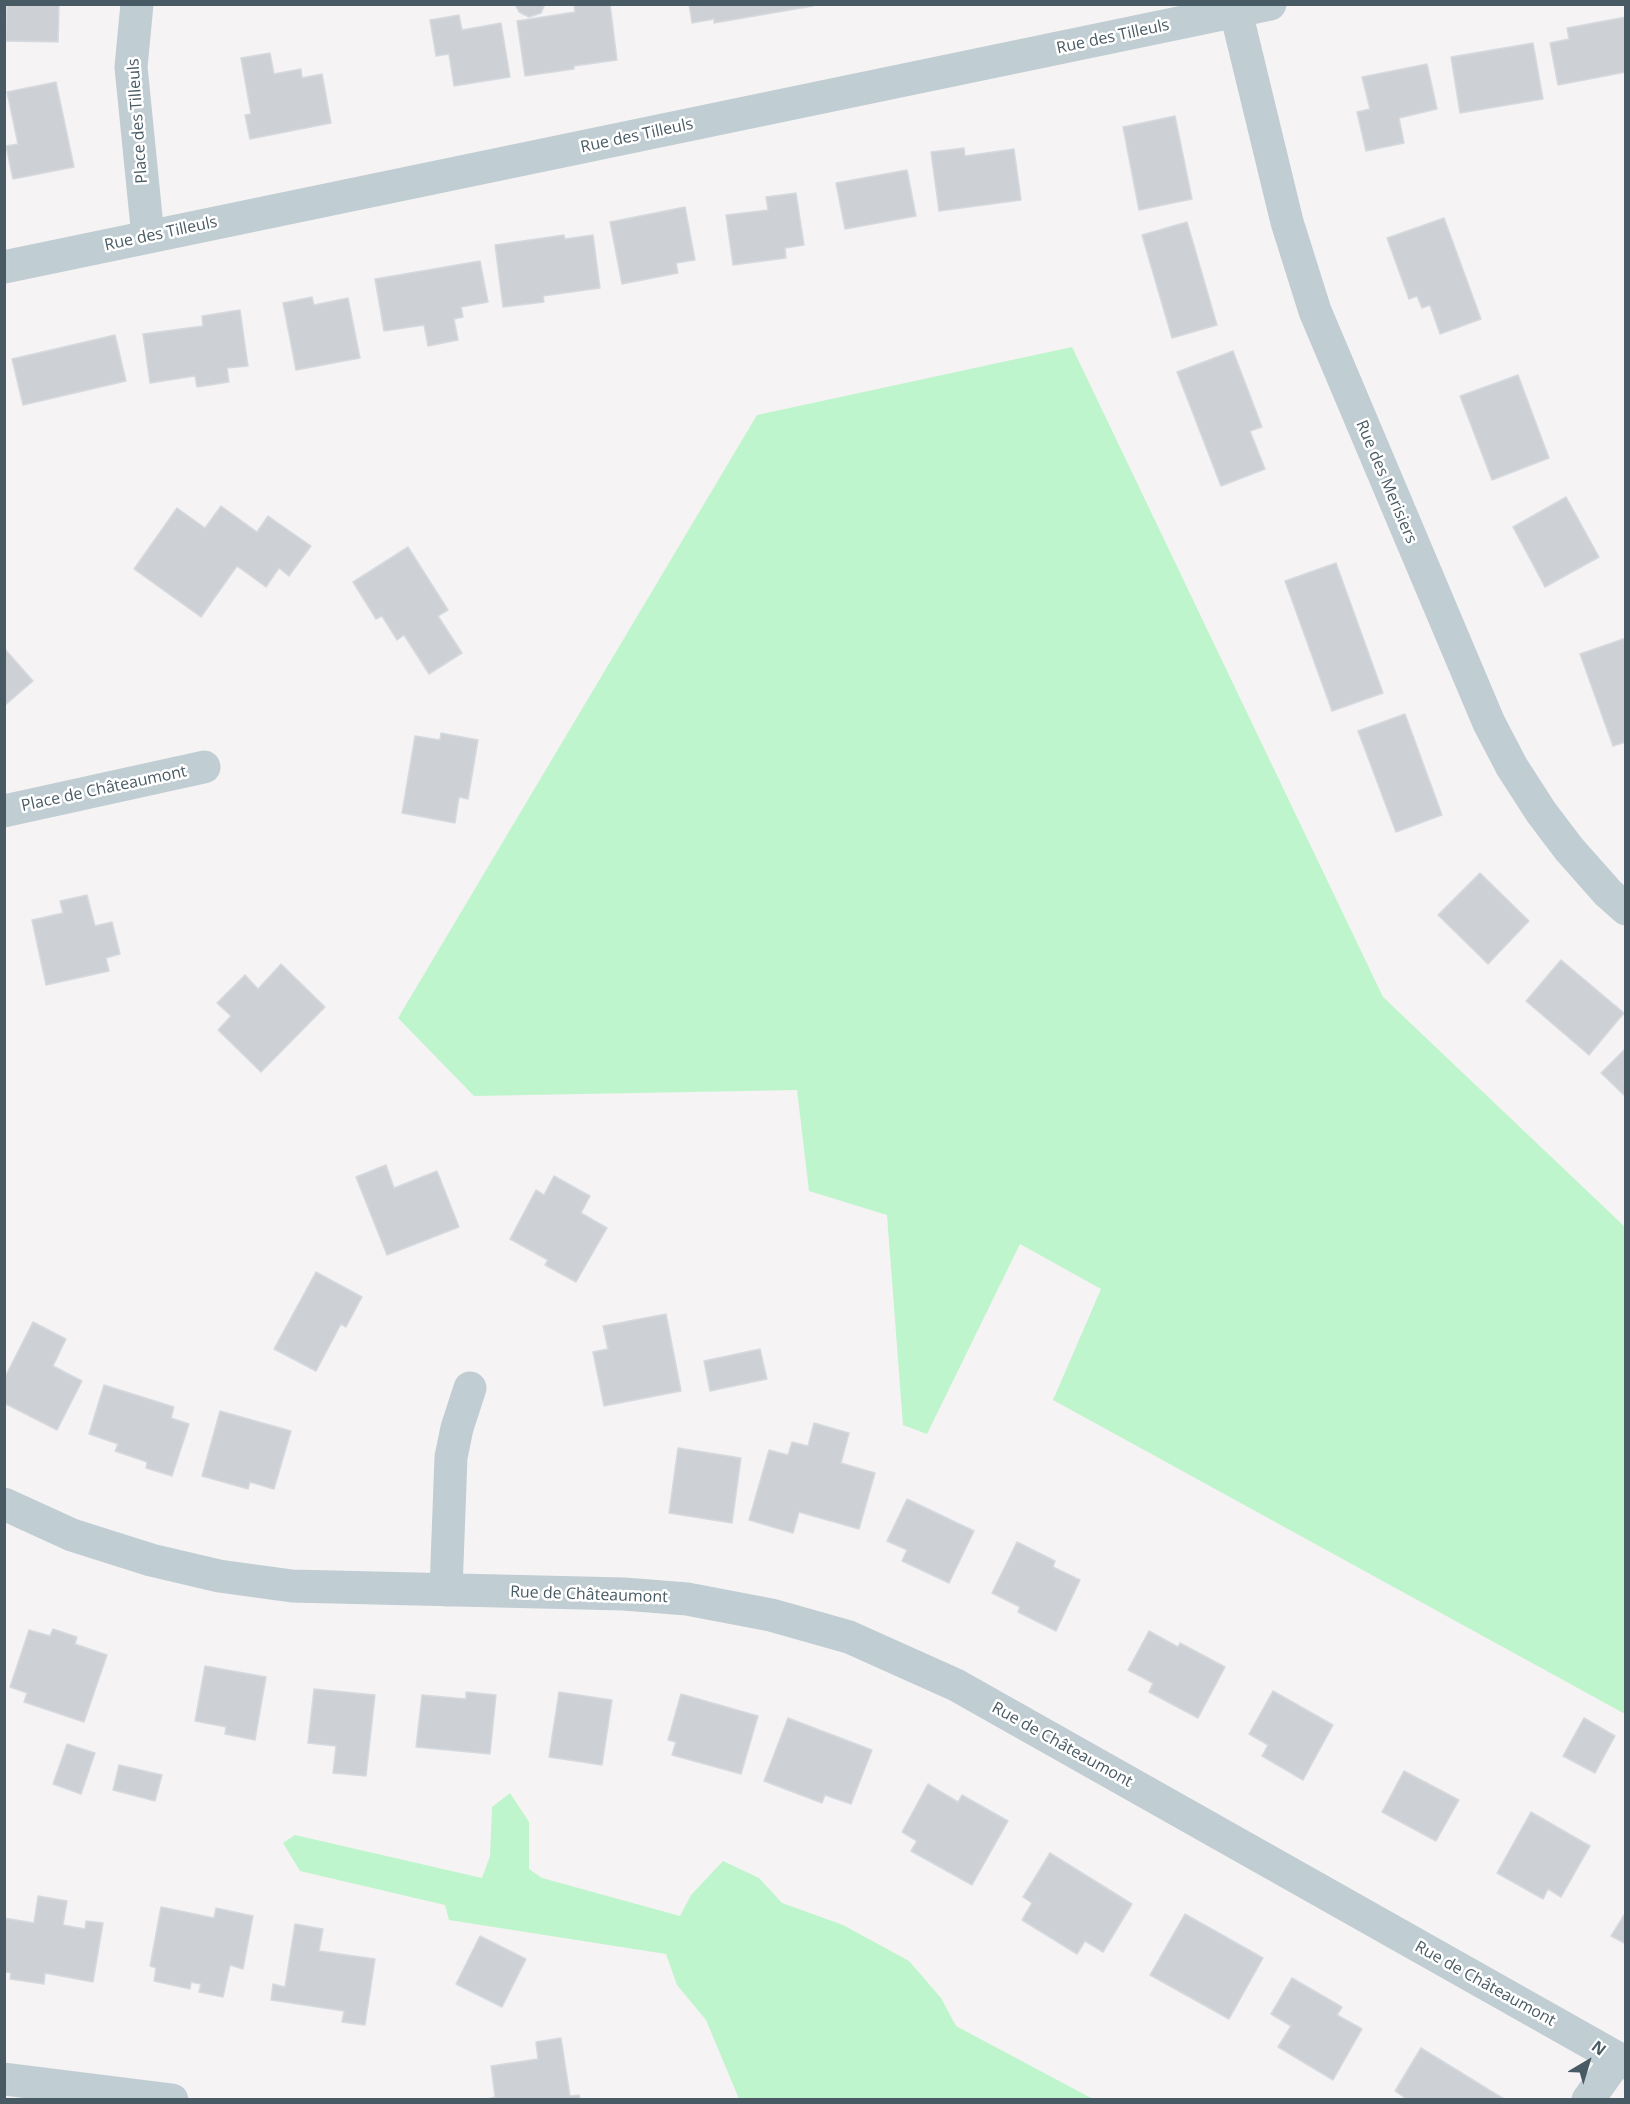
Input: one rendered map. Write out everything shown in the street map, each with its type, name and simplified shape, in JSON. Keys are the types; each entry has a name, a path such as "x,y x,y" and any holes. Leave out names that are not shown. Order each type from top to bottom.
{"street":[{"name":"Place des Tilleuls","path":"137,4 131,67 148,237"},
{"name":"Rue des Tilleuls","path":"4,267 1270,4"},
{"name":"Rue des Merisiers","path":"1236,12 1287,222 1315,310 1489,723 1512,767 1541,812 1569,849 1626,909"},
{"name":"Place de Châteaumont","path":"4,811 204,767"},
{"path":"446,1590 451,1457 457,1428 470,1388"},
{"name":"Rue de Châteaumont","path":"4,1504 72,1534 152,1560 219,1576 292,1586 624,1594 687,1599 771,1615 849,1637 956,1685 1621,2061"},
{"path":"1588,2100 1621,2061"},
{"path":"4,2079 172,2100"}],"green space":[{"path":"1072,347 1383,997 1625,1227 1625,1714 1053,1400 1101,1289 1020,1244 927,1434 903,1425 887,1215 809,1191 797,1090 474,1096 398,1018 757,415"},
{"path":"510,1793 529,1822 529,1869 542,1878 680,1916 691,1895 723,1861 759,1878 782,1903 843,1925 909,1961 941,1998 956,2026 1093,2099 739,2099 706,2020 677,1985 666,1954 449,1920 445,1905 300,1871 283,1843 295,1835 482,1878 490,1856 492,1807"}],"building":[{"path":"7,4 59,4 58,42 6,41"},
{"path":"515,4 545,4 541,13 529,17 519,12"},
{"path":"574,4 610,4 617,60 525,76 517,21 575,12"},
{"path":"689,4 812,4 813,6 714,23 714,19 692,23"},
{"path":"459,15 462,30 501,23 510,77 454,86 449,54 436,56 430,20"},
{"path":"1626,17 1626,72 1558,85 1550,43 1569,39 1567,28"},
{"path":"1533,43 1543,99 1460,113 1451,57"},
{"path":"270,53 274,74 301,69 302,78 322,74 331,123 250,139 245,115 251,114 241,58"},
{"path":"1427,64 1437,109 1399,118 1404,143 1366,151 1357,112 1370,109 1362,77"},
{"path":"56,82 74,167 13,179 6,146 18,144 7,92"},
{"path":"1175,116 1192,199 1139,210 1123,127"},
{"path":"964,148 965,156 1014,149 1021,200 939,211 931,152"},
{"path":"907,170 916,216 845,229 836,183"},
{"path":"796,193 804,245 785,248 786,258 733,265 726,215 768,210 766,197"},
{"path":"685,207 695,260 676,263 678,273 622,284 610,222"},
{"path":"1444,218 1481,319 1440,334 1430,305 1422,308 1417,296 1409,299 1387,238"},
{"path":"1187,222 1217,325 1172,338 1142,235"},
{"path":"564,235 565,239 593,235 600,288 543,296 544,302 503,307 495,245"},
{"path":"480,261 488,302 461,307 463,317 454,319 458,340 428,346 424,325 384,331 375,279"},
{"path":"312,297 314,305 348,298 360,358 296,370 283,303"},
{"path":"240,310 248,366 227,368 229,382 197,387 195,376 150,383 143,334 203,326 202,316"},
{"path":"115,335 126,381 23,405 12,359"},
{"path":"1233,351 1262,427 1250,431 1265,469 1221,486 1177,372"},
{"path":"1518,375 1549,458 1492,480 1460,396"},
{"path":"1566,497 1599,557 1545,587 1513,527"},
{"path":"221,506 257,532 268,516 311,546 289,576 279,568 266,587 237,566 201,617 134,569 177,508 205,528"},
{"path":"408,547 448,610 438,616 462,653 429,674 404,635 397,640 382,616 376,619 353,582"},
{"path":"1336,563 1383,693 1332,711 1285,581"},
{"path":"1626,638 1626,742 1613,746 1580,654"},
{"path":"4,648 33,681 4,706"},
{"path":"1405,714 1442,815 1396,832 1358,731"},
{"path":"441,733 478,740 468,799 459,797 455,823 402,813 415,736 440,740"},
{"path":"1480,873 1529,921 1488,964 1438,915"},
{"path":"87,895 95,926 112,922 120,954 106,958 109,971 46,985 32,920 63,913 60,901"},
{"path":"1561,960 1624,1013 1589,1055 1526,1001"},
{"path":"281,964 325,1007 261,1072 218,1030 231,1016 217,1003 245,975 258,989"},
{"path":"1626,1048 1626,1097 1601,1073"},
{"path":"386,1165 394,1188 437,1171 459,1227 387,1255 356,1177"},
{"path":"554,1176 590,1196 581,1213 607,1228 576,1282 545,1265 548,1260 510,1239 536,1190 544,1195"},
{"path":"316,1272 362,1297 346,1327 341,1324 316,1371 274,1349"},
{"path":"666,1314 681,1391 604,1406 593,1352 608,1349 603,1326"},
{"path":"33,1322 66,1339 53,1366 82,1381 57,1430 4,1403 4,1379"},
{"path":"760,1349 767,1379 710,1391 704,1361"},
{"path":"104,1385 174,1407 171,1418 189,1424 172,1476 146,1468 147,1462 115,1451 118,1444 89,1434"},
{"path":"220,1411 291,1431 274,1489 250,1482 248,1489 202,1476"},
{"path":"814,1423 849,1433 841,1463 875,1473 859,1529 799,1512 793,1533 749,1520 769,1450 788,1455 792,1442 808,1446"},
{"path":"678,1448 741,1458 732,1523 669,1513"},
{"path":"907,1499 974,1531 949,1583 902,1561 907,1550 887,1541"},
{"path":"1017,1542 1055,1561 1053,1567 1080,1580 1056,1631 1018,1612 1020,1607 992,1593"},
{"path":"53,1629 77,1637 75,1644 107,1655 84,1722 24,1702 27,1693 10,1687 29,1630 50,1636"},
{"path":"1149,1631 1178,1647 1180,1643 1225,1667 1198,1718 1149,1692 1153,1683 1128,1670"},
{"path":"205,1666 266,1677 255,1740 225,1734 226,1727 195,1721"},
{"path":"314,1689 375,1695 366,1776 333,1773 336,1746 308,1743"},
{"path":"1273,1691 1333,1725 1303,1780 1262,1756 1268,1745 1249,1734"},
{"path":"466,1692 496,1695 490,1754 416,1747 422,1695 466,1699"},
{"path":"559,1692 612,1700 602,1765 549,1757"},
{"path":"681,1694 758,1716 741,1774 672,1755 676,1742 668,1740"},
{"path":"788,1718 872,1750 851,1804 825,1795 822,1803 764,1781"},
{"path":"1584,1718 1615,1736 1595,1773 1563,1756"},
{"path":"67,1744 95,1753 81,1794 53,1784"},
{"path":"119,1765 162,1775 155,1801 113,1790"},
{"path":"1404,1771 1459,1800 1436,1841 1382,1812"},
{"path":"928,1784 958,1802 962,1795 1008,1821 972,1885 911,1851 917,1841 902,1832"},
{"path":"1531,1812 1590,1846 1561,1897 1548,1889 1543,1899 1497,1873"},
{"path":"1050,1853 1132,1904 1103,1952 1085,1941 1077,1954 1022,1920 1032,1903 1023,1897"},
{"path":"38,1896 67,1901 63,1925 85,1929 86,1921 103,1923 93,1982 45,1973 44,1984 10,1979 11,1973 4,1972 4,1918 34,1923"},
{"path":"161,1907 214,1918 216,1908 253,1916 243,1969 230,1965 223,1997 199,1992 201,1984 191,1982 190,1989 154,1981 156,1968 150,1966"},
{"path":"1626,1912 1626,1944 1611,1936"},
{"path":"1185,1914 1263,1958 1229,2019 1150,1975"},
{"path":"295,1924 323,1929 319,1951 375,1959 365,2025 342,2022 344,2011 271,2000 273,1984 285,1987"},
{"path":"480,1936 526,1959 502,2007 456,1984"},
{"path":"1292,1978 1342,2007 1337,2015 1362,2029 1333,2080 1278,2047 1291,2026 1271,2014"},
{"path":"561,2038 570,2096 579,2095 580,2100 484,2100 495,2097 491,2066 538,2059 536,2042"},
{"path":"1421,2048 1504,2099 1408,2100 1395,2091"}]}
